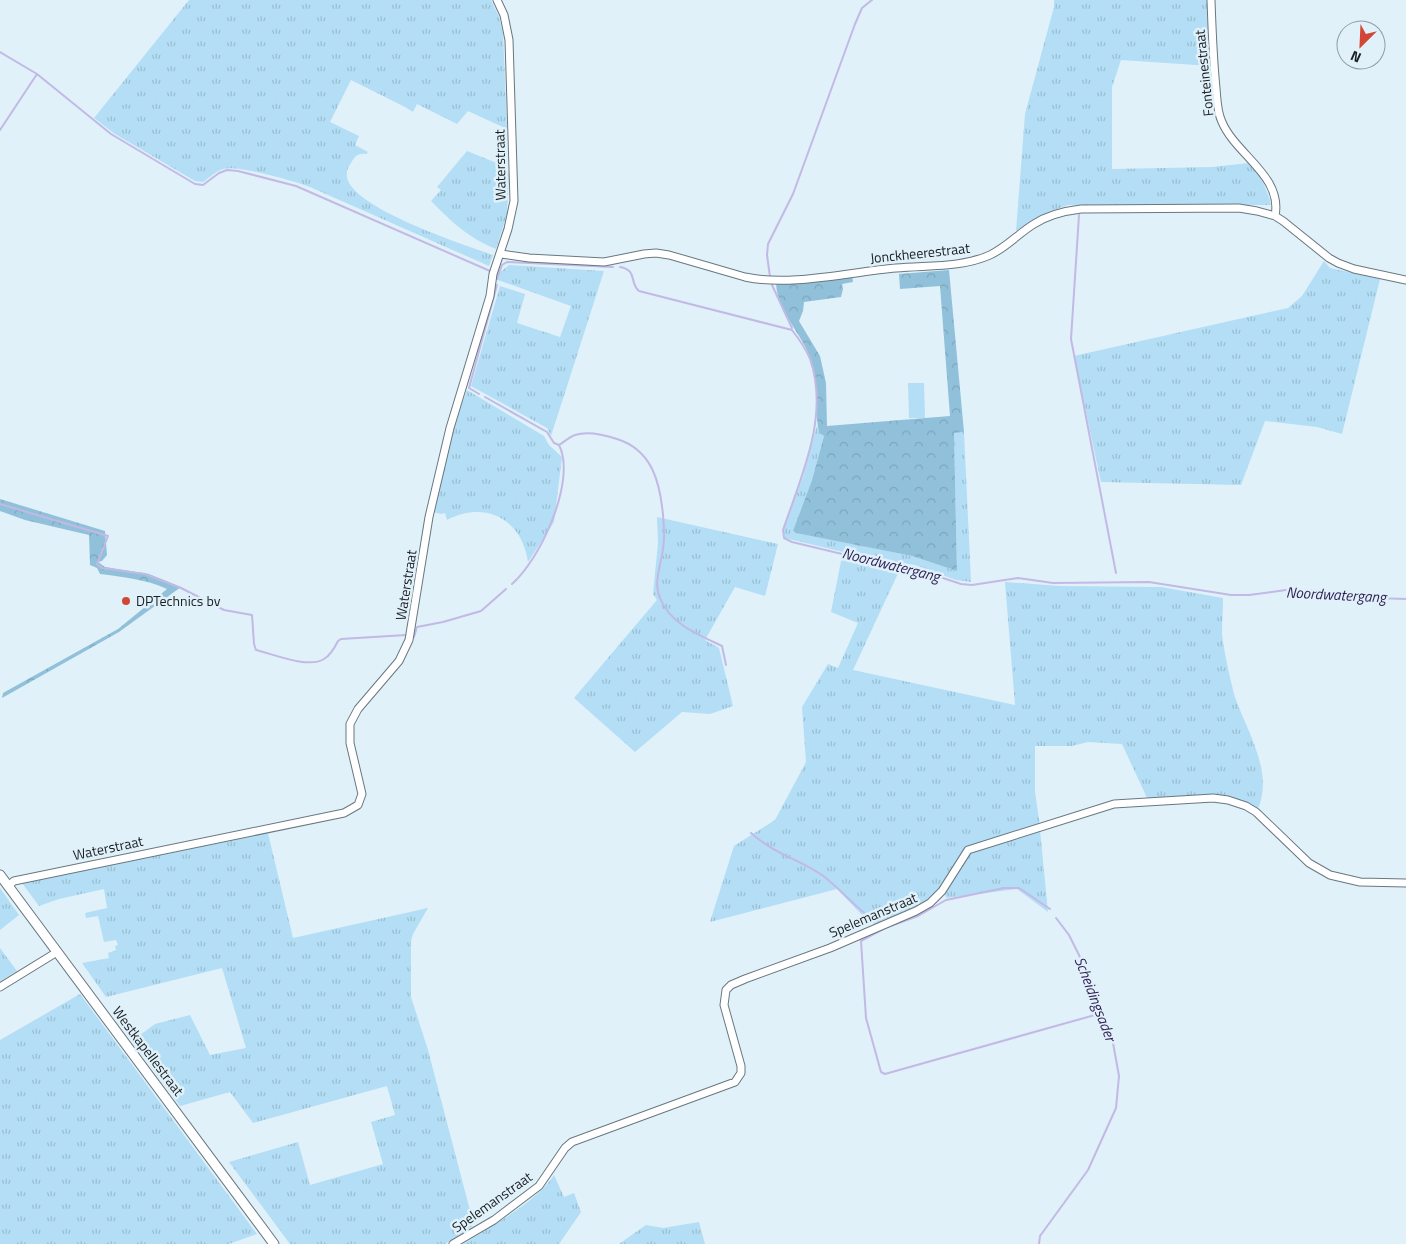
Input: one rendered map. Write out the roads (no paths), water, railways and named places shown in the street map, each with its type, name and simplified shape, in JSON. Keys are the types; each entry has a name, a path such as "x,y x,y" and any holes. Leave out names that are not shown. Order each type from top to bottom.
{"street":[{"name":"Waterstraat","path":"8,886 14,881 344,813 358,805 362,790 350,743 350,724 358,709 399,661 409,640 429,517 443,455 490,296 493,274 512,213 514,183 509,40 504,15 497,0"},
{"name":"Fonteinestraat","path":"1211,0 1219,114 1229,134 1260,170 1272,190 1276,200 1275,216"},
{"name":"Jonckheerestraat","path":"500,254 529,258 604,262 656,253 756,280 779,281 900,267 948,265 976,260 1006,245 1034,224 1049,216 1067,210 1239,208 1275,216 1338,264 1406,280"},
{"name":"Spelemanstraat","path":"453,1244 494,1220 539,1186 558,1157 572,1142 735,1082 741,1073 741,1066 724,1005 726,990 731,985 830,948 916,912 930,903 942,891 968,850 1114,804 1213,798 1237,803 1256,812 1309,863 1330,875 1360,882 1406,883"},
{"name":"Westkapellestraat","path":"0,875 274,1244"},
{"path":"0,987 57,952"}],"waterway":[{"path":"770,277 767,255 768,244 793,194 855,24 862,8 872,0"},
{"path":"0,52 37,74 111,134 195,184 203,185 219,173 227,170 238,171 296,186 490,271"},
{"path":"0,130 37,74"},
{"path":"1079,215 1071,339 1116,573"},
{"name":"Noordwatergang","path":"497,279 502,265 507,262 613,267"},
{"name":"Noordwatergang","path":"620,267 629,271 639,291 792,330 802,344 810,359 817,402 811,446 783,530 784,538 792,542 867,560 910,567 961,584 972,585 1018,578 1053,583 1149,582 1231,595 1309,590 1342,592 1375,598 1406,599"},
{"path":"479,394 469,388 497,285"},
{"path":"772,285 792,328"},
{"path":"485,397 547,432 554,443 559,445 563,460 563,478 553,519 534,557 523,573 512,584"},
{"name":"Scheidingsader","path":"559,445 575,435 585,433 596,434 629,444 646,459 656,479 662,503 664,541 657,580 660,598 678,622 695,633 722,646 726,665"},
{"path":"0,504 108,536 97,564 102,568 145,574 181,588 224,610 252,615 256,650 300,662 317,662 329,655 341,639 406,635"},
{"path":"412,636 414,637 417,627 481,611 506,589"},
{"name":"Scheidingsader","path":"751,833 768,846 822,875 868,916 875,921 880,920"},
{"path":"1050,909 1019,888 1004,888 946,900 918,916 885,928 861,941 866,1018 881,1072 885,1074 1102,1013"},
{"name":"Scheidingsader","path":"1039,1244 1040,1236 1088,1170 1116,1108 1119,1076 1111,1032 1079,955 1069,935 1056,918"}],"place":[{"name":"DPTechnics bv","path":"126,601"}]}
